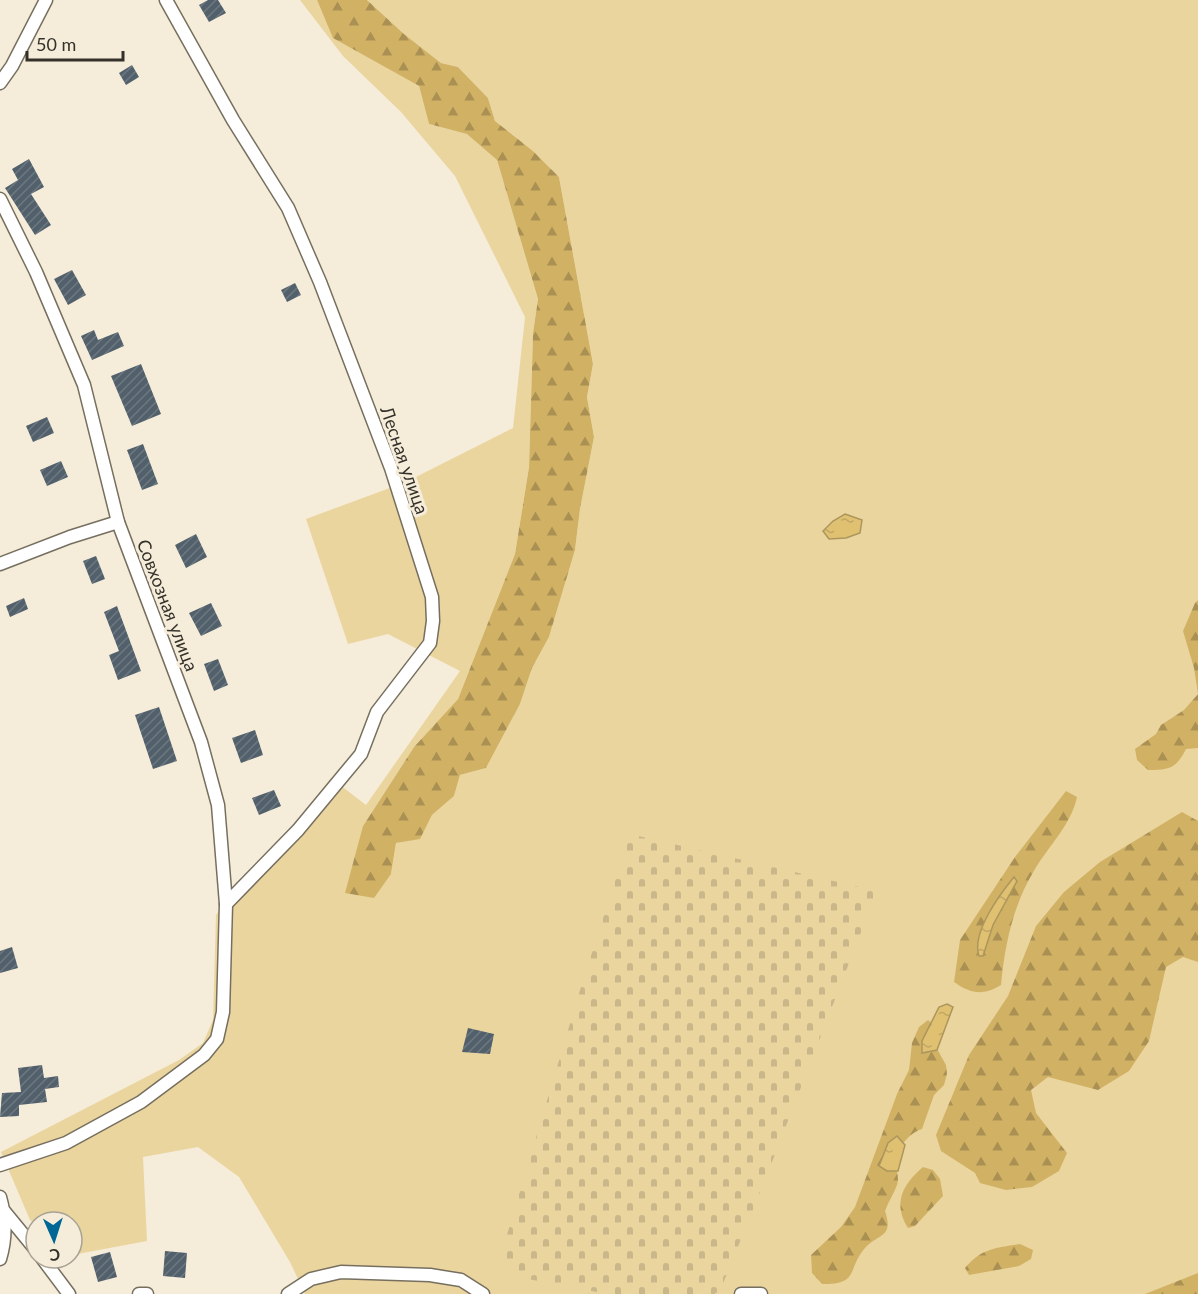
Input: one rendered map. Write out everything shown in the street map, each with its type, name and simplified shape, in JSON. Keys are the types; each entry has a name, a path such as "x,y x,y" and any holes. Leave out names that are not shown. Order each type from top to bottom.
{"street":[{"path":"0,83 12,66 46,0"},
{"name":"Лесная улица","path":"166,0 233,120 288,208 320,282 391,468 432,597 434,621 429,644 377,712 361,754 298,830 226,904"},
{"name":"Совхозная улица","path":"0,199 4,217 36,272 84,385 118,522 201,742 218,805 226,904 223,1012 217,1039 204,1055 141,1102 66,1143 0,1165"},
{"path":"0,564 70,537 118,522"},
{"path":"0,1197 4,1211 4,1238 0,1259"},
{"path":"4,1211 24,1235"},
{"path":"51,1270 69,1294"},
{"path":"288,1294 311,1279 341,1272 430,1275 461,1280 483,1294"},
{"path":"741,1294 761,1294"}],"green space":[{"path":"300,0 317,0 334,38 419,86 429,124 468,134 497,160 538,299 533,333 529,467 515,554 458,699 414,747 363,826 391,874 396,843 420,838 432,815 454,796 460,775 486,768 520,704 532,668 549,637 575,550 580,509 594,437 587,397 593,364 559,177 533,151 495,121 488,98 458,67 441,63 404,34 367,0 1198,0 1198,1294 305,1294 290,1262 239,1177 198,1147 143,1157 147,1241 84,1253 84,1210 26,1210 1,1152 179,1060 203,1043 213,1020 216,915 246,874 293,826 331,778 366,805 460,671 388,634 348,644 306,519 406,482 513,428 525,317 455,176 401,112 343,56"},
{"path":"317,0 367,0 404,34 441,63 458,67 488,98 495,121 533,151 559,177 593,364 587,397 594,437 580,509 575,550 549,637 532,668 520,704 486,768 460,775 454,796 432,815 420,839 396,843 391,874 374,898 345,893 363,826 414,747 458,699 515,554 529,467 533,333 538,299 497,160 467,134 429,124 419,86 333,38"},
{"path":"1198,600 1198,694 1194,668 1183,631"},
{"path":"1198,694 1198,748 1186,749 1179,761 1171,767 1148,770 1137,760 1135,749 1156,734 1161,725 1184,710"},
{"path":"1066,791 1077,797 1074,807 1065,825 1035,869 1021,897 1008,940 1001,985 983,992 966,989 954,982 960,940 1015,857"},
{"path":"1182,812 1198,821 1198,962 1183,957 1166,967 1149,1041 1129,1071 1098,1090 1048,1077 1031,1090 1036,1113 1067,1153 1059,1171 1032,1187 1006,1190 980,1183 975,1173 941,1151 936,1135 969,1055 1008,996 1036,926 1064,892 1100,862"},
{"path":"630,834 877,891 767,1175 720,1291 714,1294 607,1294 512,1276 501,1255 580,990"},
{"path":"928,1020 935,1026 936,1047 946,1065 947,1074 944,1085 934,1095 922,1129 909,1137 899,1151 896,1161 898,1182 885,1211 888,1226 886,1231 865,1248 848,1278 834,1284 822,1284 812,1273 811,1255 841,1227 855,1207 897,1094 909,1070 912,1043 919,1027"},
{"path":"923,1167 933,1170 940,1179 943,1196 915,1226 908,1228 903,1219 900,1202 905,1187"},
{"path":"1020,1244 1033,1250 1031,1259 1019,1266 969,1275 965,1268 977,1256 997,1248"},
{"path":"1198,1273 1198,1294 1145,1294"}],"water":[{"path":"845,514 862,520 860,533 846,538 829,539 823,531"},
{"path":"1014,877 1017,881 993,925 983,956 979,956 979,936 983,925 995,903"},
{"path":"947,1004 953,1007 937,1050 922,1053 922,1041 939,1007"},
{"path":"897,1136 905,1145 898,1171 887,1171 879,1166 888,1143"}],"building":[{"path":"208,0 218,0 226,13 209,22 199,5"},
{"path":"132,65 139,77 126,85 119,73"},
{"path":"29,159 44,187 31,194 51,225 35,235 5,188 18,180 12,169"},
{"path":"72,270 86,295 68,305 54,279"},
{"path":"295,283 301,295 287,302 281,290"},
{"path":"94,330 98,340 118,332 124,346 92,360 81,336"},
{"path":"141,364 161,414 132,426 111,376"},
{"path":"47,417 54,433 33,442 26,426"},
{"path":"143,444 158,484 142,490 127,450"},
{"path":"61,461 68,477 47,486 40,470"},
{"path":"196,534 207,557 186,568 175,545"},
{"path":"96,556 105,579 92,584 83,561"},
{"path":"24,598 28,609 10,617 6,606"},
{"path":"211,603 222,626 201,636 189,613"},
{"path":"117,606 141,671 118,680 109,655 119,651 104,612"},
{"path":"218,659 228,685 214,691 204,664"},
{"path":"159,707 177,761 153,769 135,715"},
{"path":"255,730 263,755 241,763 232,738"},
{"path":"274,790 281,806 259,815 252,798"},
{"path":"12,947 18,968 0,973 0,951"},
{"path":"468,1028 494,1034 490,1054 462,1052"},
{"path":"42,1065 44,1078 58,1076 59,1087 45,1089 47,1102 19,1105 19,1116 0,1117 2,1093 21,1092 18,1068"},
{"path":"165,1251 187,1253 185,1278 163,1276"},
{"path":"110,1252 117,1277 98,1282 91,1257"}]}
